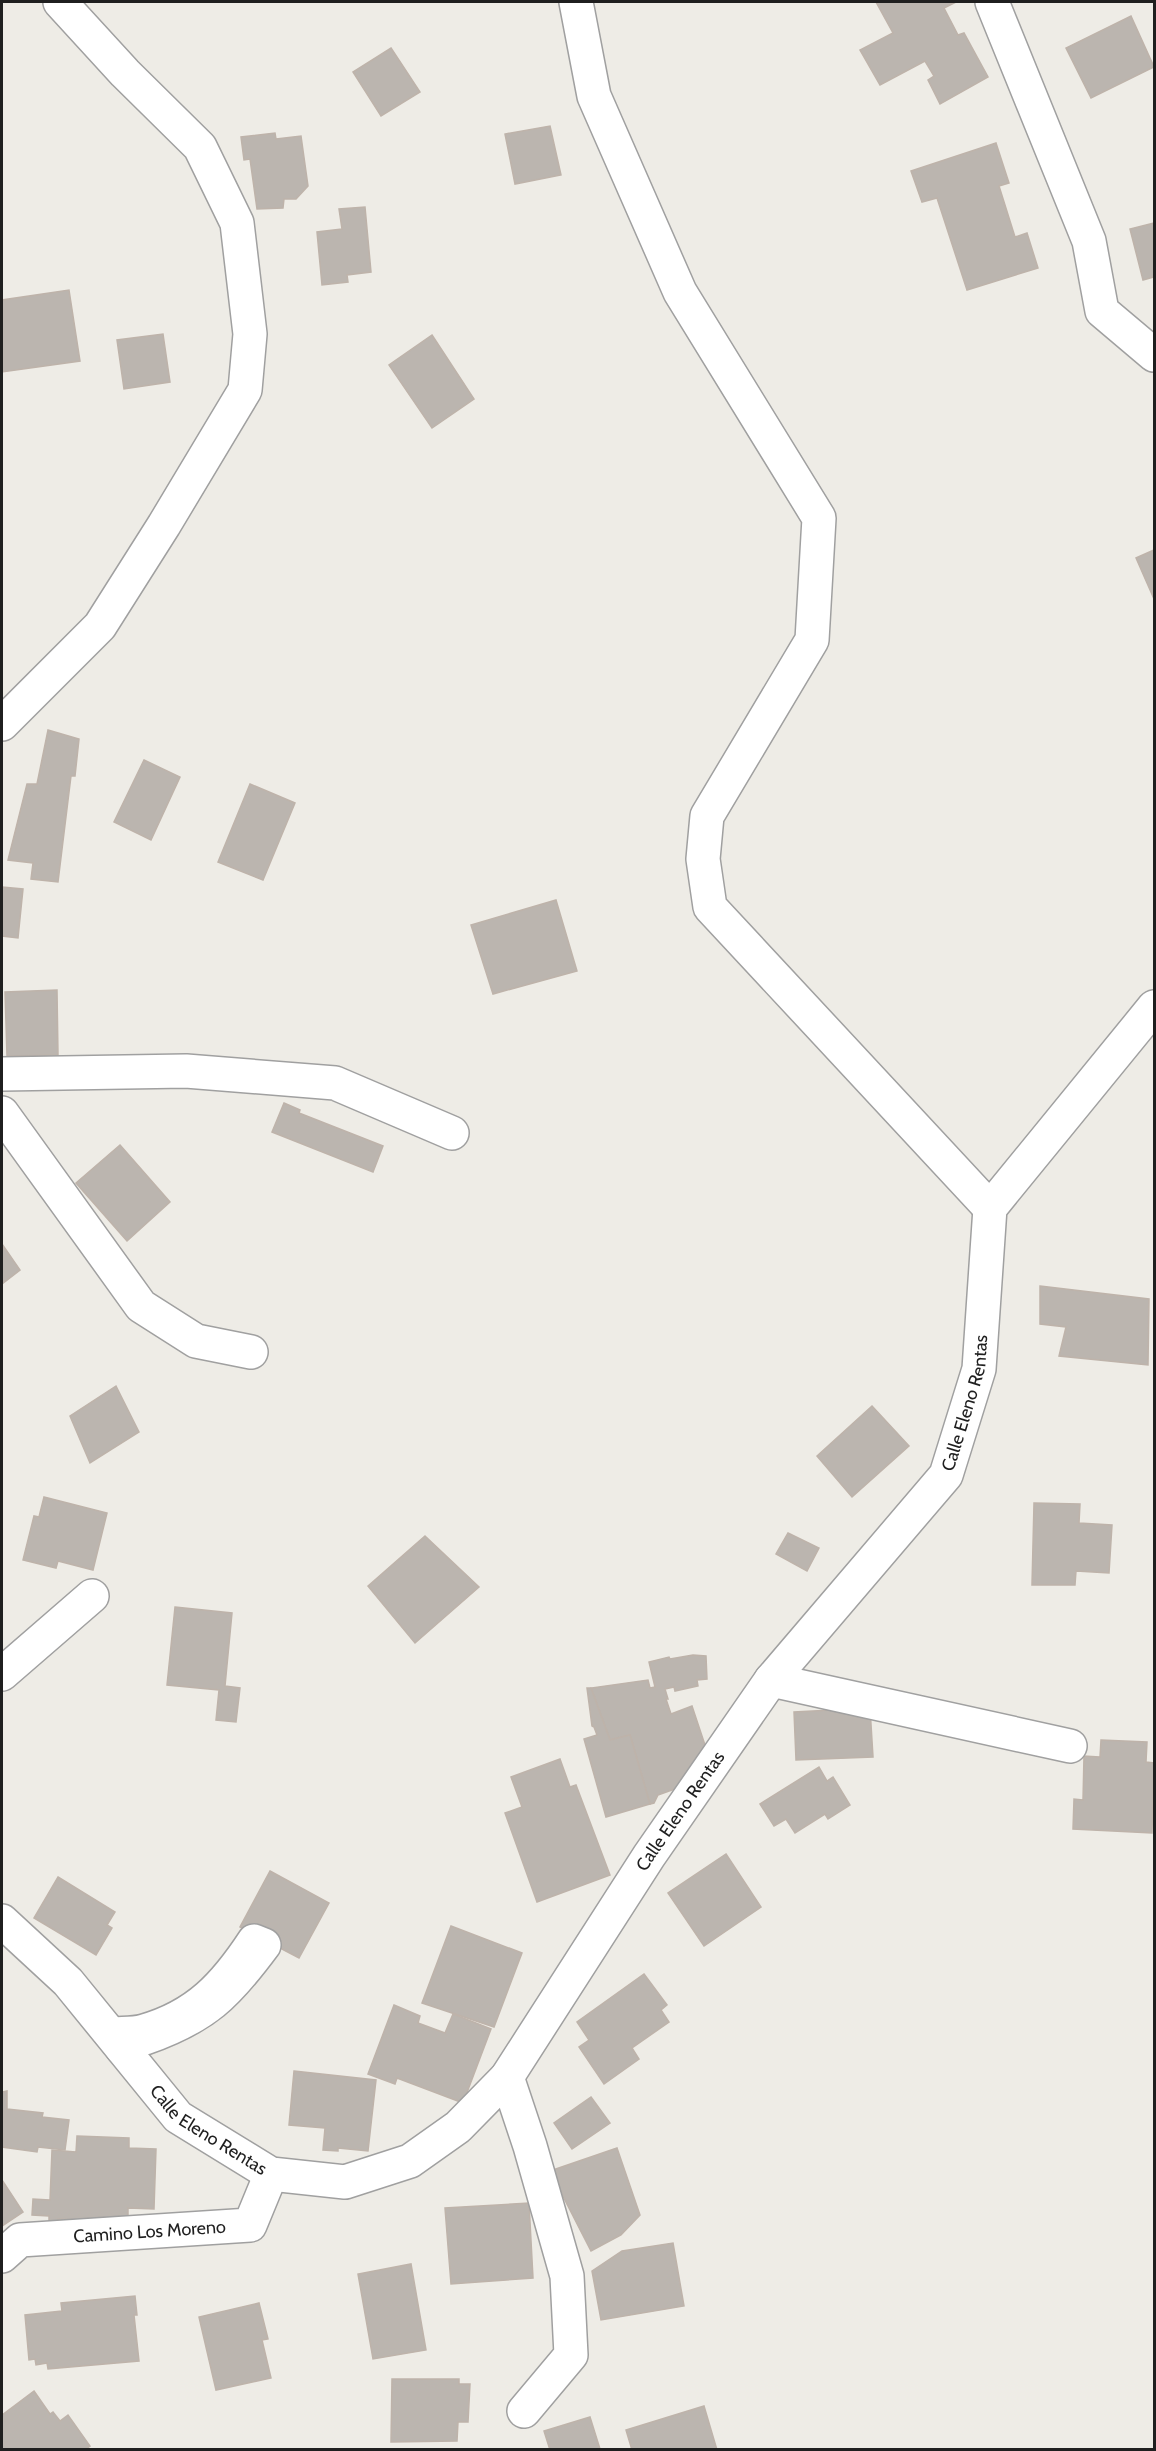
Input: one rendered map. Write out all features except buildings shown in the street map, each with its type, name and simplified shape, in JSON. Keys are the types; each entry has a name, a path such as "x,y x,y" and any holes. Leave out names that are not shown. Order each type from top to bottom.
{"street":[{"path":"2,724 100,626 245,390 250,334 237,223 200,147 125,73 60,2"},
{"path":"576,2 594,96 680,292 819,518 812,640 707,816 703,859 710,907 990,1208 1155,1007"},
{"path":"992,2 1089,241 1102,311 1155,355"},
{"path":"2,1074 186,1071 335,1083 452,1133"},
{"path":"2,1113 141,1306 196,1341 251,1352"},
{"name":"Calle Eleno Rentas","path":"2,1921 68,1982 178,2117 271,2174 345,2182 410,2161 458,2127 507,2077 649,1856 771,1680 946,1475 979,1369 990,1208"},
{"path":"2,1674 92,1596"},
{"path":"771,1680 1070,1746"},
{"path":"507,2077 530,2146 567,2276 571,2355 524,2410"},
{"name":"Camino Los Moreno","path":"2,2256 20,2240 250,2225 271,2174"}]}
